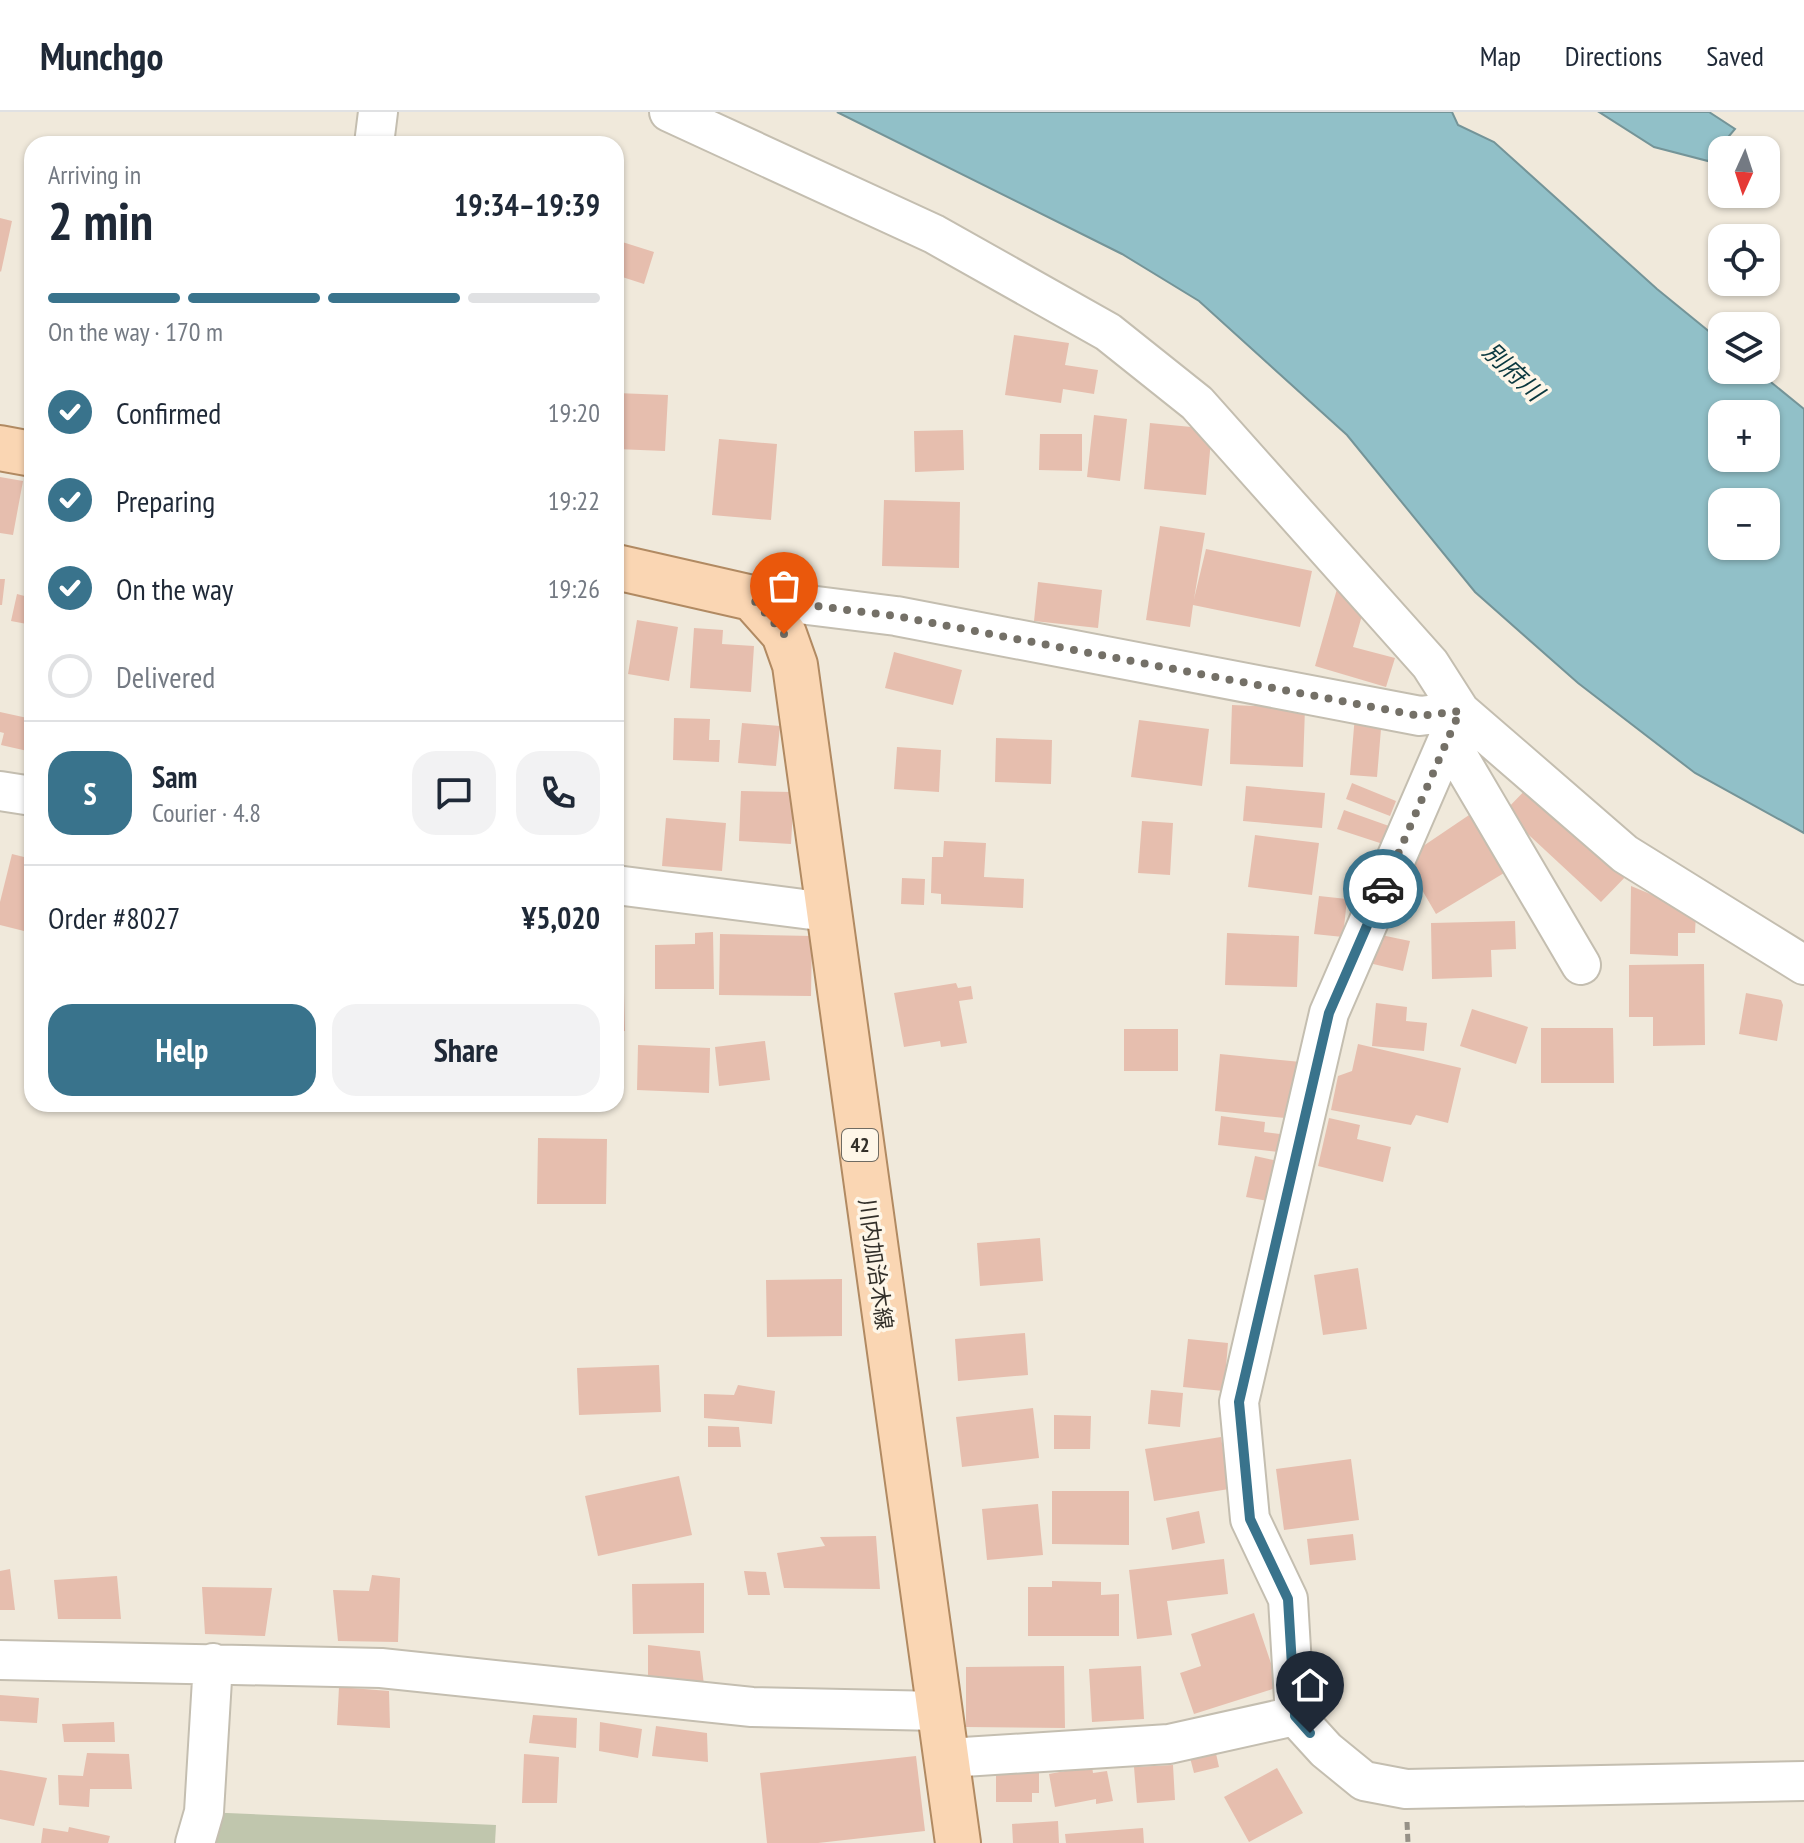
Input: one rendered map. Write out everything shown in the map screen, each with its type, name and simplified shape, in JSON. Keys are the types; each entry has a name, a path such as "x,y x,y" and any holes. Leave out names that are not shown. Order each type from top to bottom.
{"main road":[{"path":"0,448 24,452"},
{"path":"624,569 752,598"},
{"name":"川内加治木線","path":"752,598 784,634 795,665 958,1843"}],"street":[{"path":"375,136 378,112"},
{"path":"669,112 934,234 1108,332 1197,403 1430,664 1454,725 1581,965"},
{"path":"752,598 896,616 1454,725 1625,854 1804,965"},
{"path":"1454,725 1329,1013 1239,1402 1250,1519 1288,1599 1295,1716 1326,1750 1364,1781 1406,1789 1804,1781"},
{"path":"0,791 24,795"},
{"path":"624,886 827,912"},
{"path":"0,1660 381,1668 752,1707 939,1711"},
{"path":"195,1843 204,1812 213,1663"},
{"path":"948,1758 1169,1744 1295,1716"}],"green space":[{"path":"204,1812 496,1825 495,1843 195,1843"}],"water":[{"name":"別府川","path":"837,112 1452,112 1458,125 1494,142 1657,289 1708,331 1708,384 1773,384 1804,409 1804,833 1695,773 1578,683 1475,592 1347,435 1199,301 1122,254"},
{"path":"1599,112 1709,112 1735,129 1729,136 1708,136 1708,161 1654,147"}],"building":[{"path":"0,218 12,221 1,272 0,271"},
{"path":"624,243 654,252 644,284 624,278"},
{"path":"1014,335 1069,343 1065,365 1098,370 1094,394 1063,389 1061,403 1005,395"},
{"path":"624,393 668,395 665,451 624,449"},
{"path":"1094,415 1127,419 1120,481 1087,477"},
{"path":"1150,423 1212,429 1206,495 1144,489"},
{"path":"963,430 964,470 915,472 914,431"},
{"path":"1040,434 1082,434 1082,471 1039,470"},
{"path":"719,439 777,444 771,520 712,515"},
{"path":"0,477 23,481 13,535 0,533"},
{"path":"884,500 960,502 959,568 882,566"},
{"path":"1160,526 1205,533 1194,599 1206,549 1312,571 1300,627 1193,605 1190,627 1146,620"},
{"path":"0,579 5,579 2,605 0,605"},
{"path":"1038,582 1102,590 1098,628 1034,621"},
{"path":"1337,589 1367,598 1353,647 1395,658 1386,687 1315,666"},
{"path":"17,594 24,596 24,623 11,621"},
{"path":"637,620 678,627 669,681 628,674"},
{"path":"694,628 723,630 722,644 754,646 751,692 690,688"},
{"path":"894,652 962,670 953,705 885,688"},
{"path":"1232,705 1305,708 1303,767 1230,764"},
{"path":"0,712 24,717 24,750 1,745 4,733 0,732"},
{"path":"1355,715 1382,717 1377,777 1350,775"},
{"path":"674,718 710,719 709,740 720,740 719,762 673,760"},
{"path":"1139,720 1209,729 1202,786 1131,777"},
{"path":"742,723 780,726 776,766 738,763"},
{"path":"996,738 1052,740 1051,784 995,782"},
{"path":"897,747 941,750 939,792 894,789"},
{"path":"1533,782 1630,872 1601,902 1504,812"},
{"path":"1352,783 1396,801 1390,816 1346,799"},
{"path":"1246,786 1325,793 1322,828 1243,821"},
{"path":"741,791 794,792 791,844 739,841"},
{"path":"1478,809 1509,870 1436,914 1404,859"},
{"path":"1344,810 1389,826 1383,844 1337,829"},
{"path":"666,818 726,823 722,871 662,866"},
{"path":"1142,821 1173,823 1170,875 1138,873"},
{"path":"1255,835 1319,843 1312,895 1248,887"},
{"path":"944,841 986,843 984,877 1024,879 1023,908 941,904 941,894 931,893 932,857 943,857"},
{"path":"12,854 24,857 24,931 0,925 0,902"},
{"path":"902,878 925,879 924,905 901,904"},
{"path":"1631,886 1696,913 1695,933 1678,933 1678,956 1630,954"},
{"path":"1319,896 1347,899 1343,937 1314,934"},
{"path":"1515,921 1516,949 1491,950 1492,977 1432,979 1431,923"},
{"path":"713,932 714,989 655,989 655,945 695,944 695,933"},
{"path":"1227,933 1299,936 1297,987 1225,985"},
{"path":"720,934 812,936 811,996 719,995"},
{"path":"1376,934 1410,941 1403,971 1369,963"},
{"path":"1704,964 1705,1045 1653,1046 1653,1017 1629,1017 1629,965"},
{"path":"956,983 958,988 971,986 973,999 959,1001 967,1043 941,1047 940,1041 904,1047 894,993"},
{"path":"1746,993 1781,1000 1783,1005 1777,1041 1739,1034"},
{"path":"1376,1003 1407,1007 1406,1021 1427,1023 1424,1051 1372,1046"},
{"path":"1472,1009 1528,1027 1516,1064 1460,1046"},
{"path":"1541,1028 1613,1028 1614,1083 1541,1083"},
{"path":"1124,1029 1178,1029 1178,1071 1124,1071"},
{"path":"765,1041 770,1080 719,1086 715,1047"},
{"path":"1358,1044 1461,1068 1448,1123 1416,1115 1411,1125 1331,1110 1338,1076 1352,1071"},
{"path":"638,1045 710,1048 709,1093 637,1090"},
{"path":"1220,1054 1301,1062 1295,1119 1215,1111"},
{"path":"1221,1116 1265,1122 1264,1132 1288,1135 1286,1153 1218,1145"},
{"path":"1329,1118 1360,1125 1357,1139 1391,1147 1383,1182 1318,1166"},
{"path":"538,1138 607,1139 606,1204 537,1204"},
{"path":"1255,1156 1282,1162 1273,1202 1246,1197"},
{"path":"1040,1238 1043,1281 980,1286 977,1243"},
{"path":"1358,1268 1367,1329 1323,1335 1314,1275"},
{"path":"842,1279 842,1336 767,1337 766,1280"},
{"path":"1025,1333 1028,1375 958,1381 955,1339"},
{"path":"1188,1339 1228,1343 1224,1391 1183,1387"},
{"path":"659,1365 661,1412 579,1415 577,1368"},
{"path":"738,1385 775,1391 772,1424 704,1418 704,1394 734,1395"},
{"path":"1151,1390 1183,1393 1180,1427 1148,1424"},
{"path":"1033,1408 1039,1458 962,1467 956,1417"},
{"path":"1054,1415 1091,1416 1090,1449 1054,1449"},
{"path":"708,1426 739,1427 741,1447 708,1447"},
{"path":"1221,1437 1229,1489 1154,1501 1145,1449"},
{"path":"1351,1459 1359,1520 1284,1530 1276,1469"},
{"path":"679,1476 692,1535 598,1556 585,1496"},
{"path":"1052,1491 1129,1491 1129,1545 1052,1544"},
{"path":"1038,1504 1043,1555 987,1560 982,1509"},
{"path":"1199,1511 1205,1543 1172,1550 1166,1518"},
{"path":"1353,1534 1356,1560 1310,1565 1307,1539"},
{"path":"876,1536 880,1589 784,1588 777,1553 825,1546 820,1537"},
{"path":"1224,1559 1228,1594 1167,1601 1172,1635 1137,1639 1129,1570"},
{"path":"10,1569 15,1610 0,1610 0,1571"},
{"path":"744,1571 766,1572 770,1595 748,1595"},
{"path":"372,1575 400,1578 398,1642 338,1641 333,1590 369,1591"},
{"path":"117,1576 121,1619 58,1619 54,1580"},
{"path":"1052,1581 1101,1582 1101,1595 1119,1594 1119,1636 1028,1636 1028,1587 1052,1587"},
{"path":"704,1583 704,1633 633,1634 632,1584"},
{"path":"202,1587 272,1588 265,1636 205,1634"},
{"path":"1254,1613 1279,1687 1194,1714 1180,1673 1201,1666 1191,1634"},
{"path":"648,1645 700,1651 704,1685 648,1681"},
{"path":"1064,1666 1065,1728 966,1727 966,1667"},
{"path":"1141,1666 1144,1719 1092,1722 1089,1669"},
{"path":"339,1687 389,1691 390,1728 337,1725"},
{"path":"0,1695 39,1698 37,1723 0,1721"},
{"path":"533,1715 577,1718 576,1748 529,1743"},
{"path":"114,1722 115,1742 64,1742 62,1724"},
{"path":"600,1722 642,1729 638,1758 599,1751"},
{"path":"656,1726 707,1733 708,1762 652,1756"},
{"path":"1213,1740 1219,1767 1194,1773 1187,1746"},
{"path":"87,1753 129,1754 132,1789 90,1789 89,1807 59,1805 58,1775 83,1776"},
{"path":"524,1754 559,1757 557,1803 522,1803"},
{"path":"916,1756 925,1831 818,1843 767,1843 760,1773"},
{"path":"1173,1765 1175,1800 1137,1803 1134,1767"},
{"path":"1092,1766 1093,1773 1107,1771 1113,1801 1096,1804 1096,1799 1055,1807 1049,1774"},
{"path":"996,1768 1039,1768 1039,1793 1032,1793 1032,1802 996,1802"},
{"path":"1277,1768 1303,1813 1249,1842 1224,1797"},
{"path":"0,1770 47,1778 34,1826 0,1819"},
{"path":"1058,1821 1059,1843 1013,1843 1012,1824"},
{"path":"69,1827 110,1836 108,1843 41,1843 43,1828 68,1832"},
{"path":"1143,1828 1144,1843 1066,1843 1065,1834"}],"way so far":[{"path":"784,634 752,598 896,616 1420,716 1460,711 1383,889"}],"route":[{"path":"1310,1733 1295,1716 1288,1599 1250,1519 1239,1402 1329,1013 1383,889"}]}
